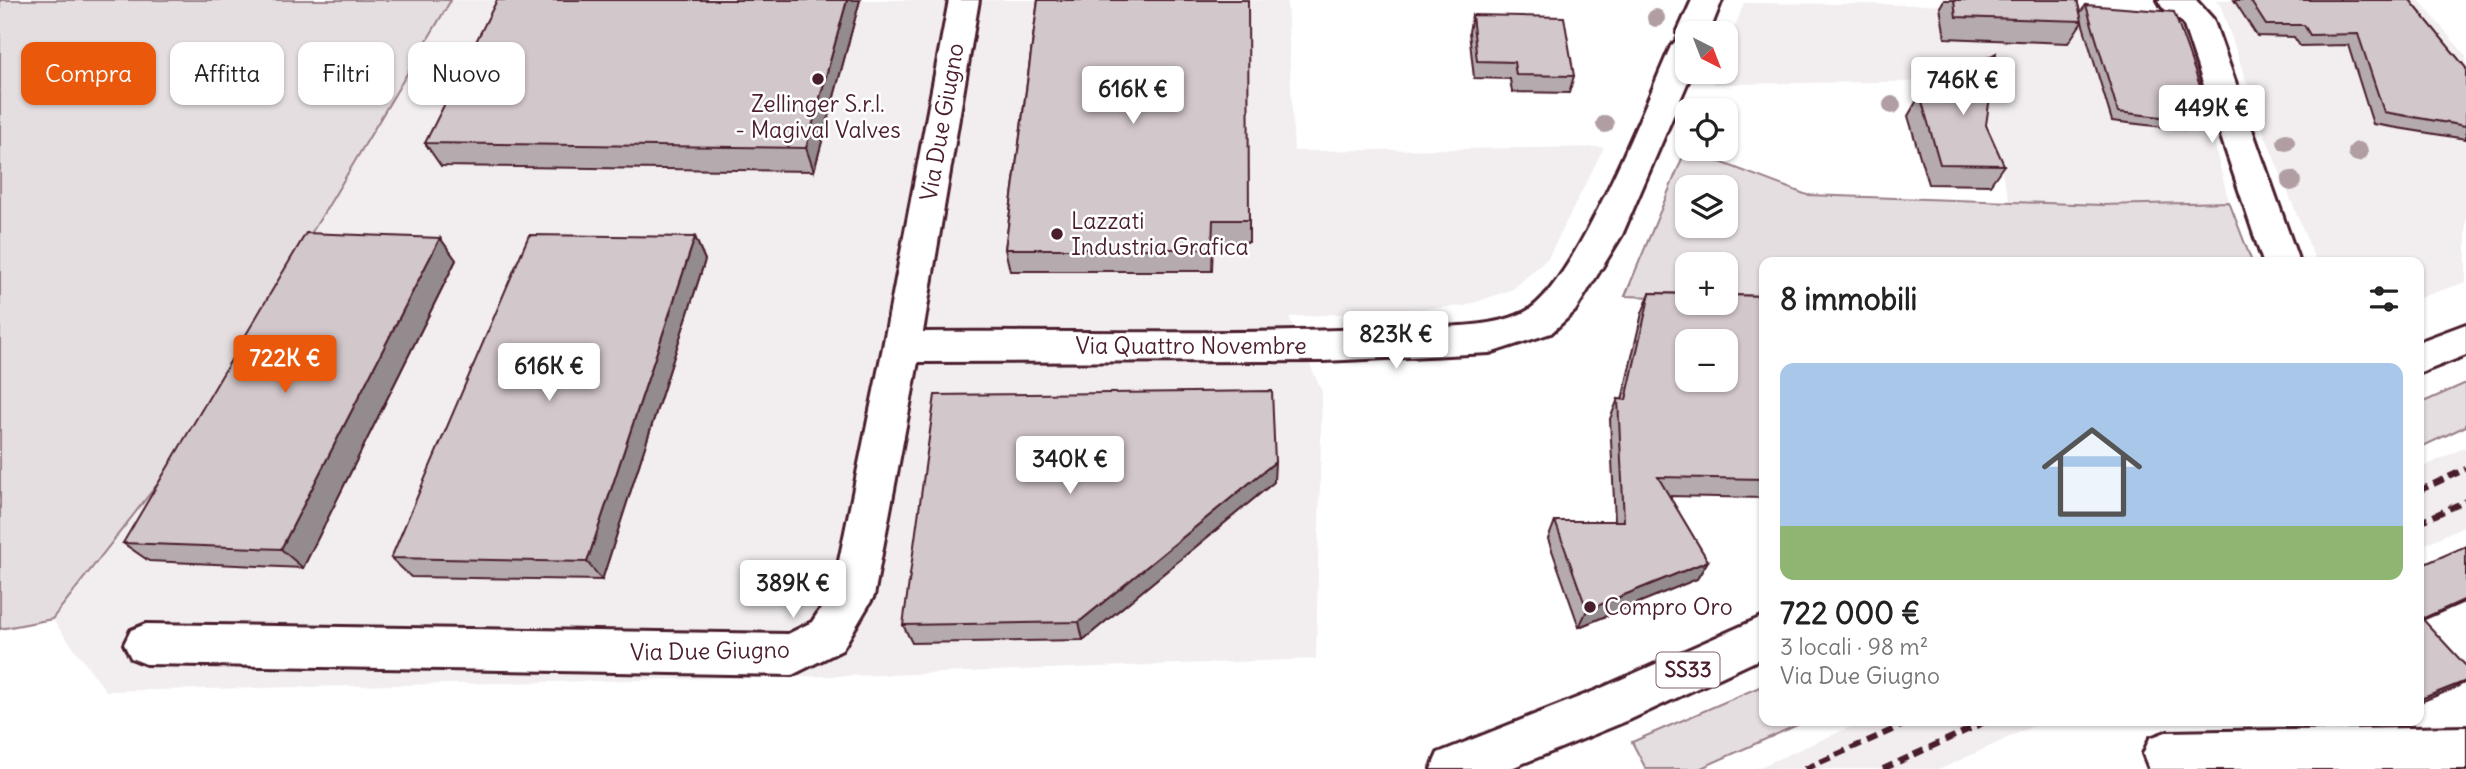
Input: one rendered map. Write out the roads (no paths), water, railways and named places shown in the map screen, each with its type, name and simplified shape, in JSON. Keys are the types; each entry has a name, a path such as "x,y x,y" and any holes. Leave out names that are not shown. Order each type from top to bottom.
{"street":[{"name":"Via Due Giugno","path":"146,644 792,655 827,636 853,596 902,347 964,0"},
{"path":"1698,21 1707,0"},
{"path":"2172,0 2183,5 2197,19 2279,257"},
{"name":"Via Quattro Novembre","path":"902,347 1324,346 1490,338 1538,323 1562,301 1604,234 1675,73"},
{"path":"2424,356 2466,339"},
{"name":"SS33","path":"1454,769 1613,705 1759,638"},
{"path":"2166,754 2466,749"}],"railway":[{"path":"2424,488 2466,469"},
{"path":"2424,520 2466,501"},
{"path":"1805,769 1901,726"},
{"path":"1883,769 1976,726"}],"place":[{"name":"Zellinger S.r.l. - Magival Valves","path":"818,79"},
{"name":"Lazzati Industria Grafica","path":"1057,234"},
{"name":"Compro Oro","path":"1590,607"}]}
